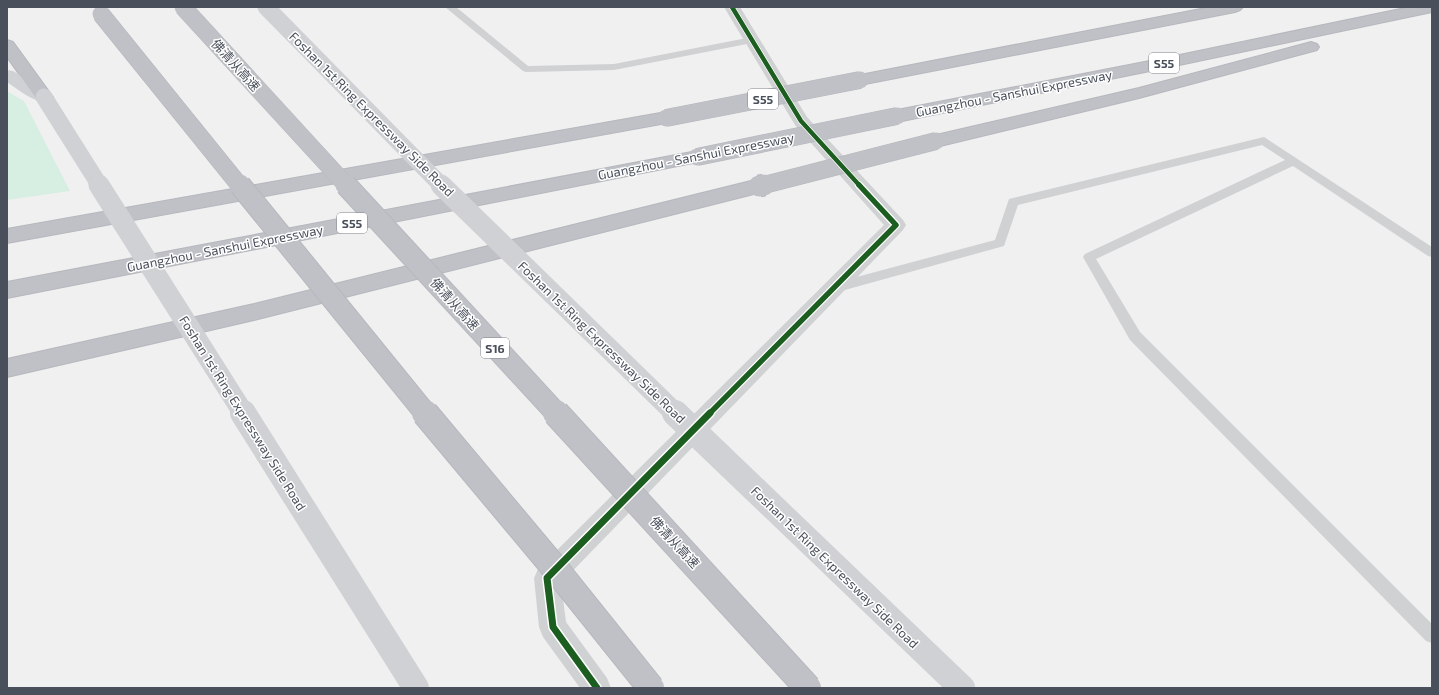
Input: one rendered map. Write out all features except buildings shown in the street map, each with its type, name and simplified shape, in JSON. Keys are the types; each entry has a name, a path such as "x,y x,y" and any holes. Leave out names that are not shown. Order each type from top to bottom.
{"highway":[{"path":"95,7 651,688"},
{"name":"佛清从高速","path":"183,7 808,688"},
{"name":"S55","path":"7,236 666,118 1235,7"},
{"name":"Guangzhou - Sanshui Expressway","path":"7,290 697,157 1165,63 1432,7"},
{"path":"7,368 254,312 936,141 1139,93 1432,14"},
{"path":"7,45 44,97"}],"main road":[{"name":"Foshan 1st Ring Expressway Side Road","path":"266,7 324,68 554,297 962,688"},
{"path":"7,75 44,97"},
{"name":"Foshan 1st Ring Expressway Side Road","path":"44,97 416,688"}],"street":[{"path":"597,688 553,627 547,578 896,225 800,121 732,7"}],"lane":[{"path":"450,7 526,69 614,67 752,40"},
{"path":"834,288 1000,243 1013,202 1264,141 1432,253"},
{"path":"1293,160 1089,257 1135,336 1432,635"}],"green space":[{"path":"7,91 24,101 70,191 7,200"}],"cycle path":[{"path":"597,688 553,627 547,578 896,225 801,121 732,7"}]}
